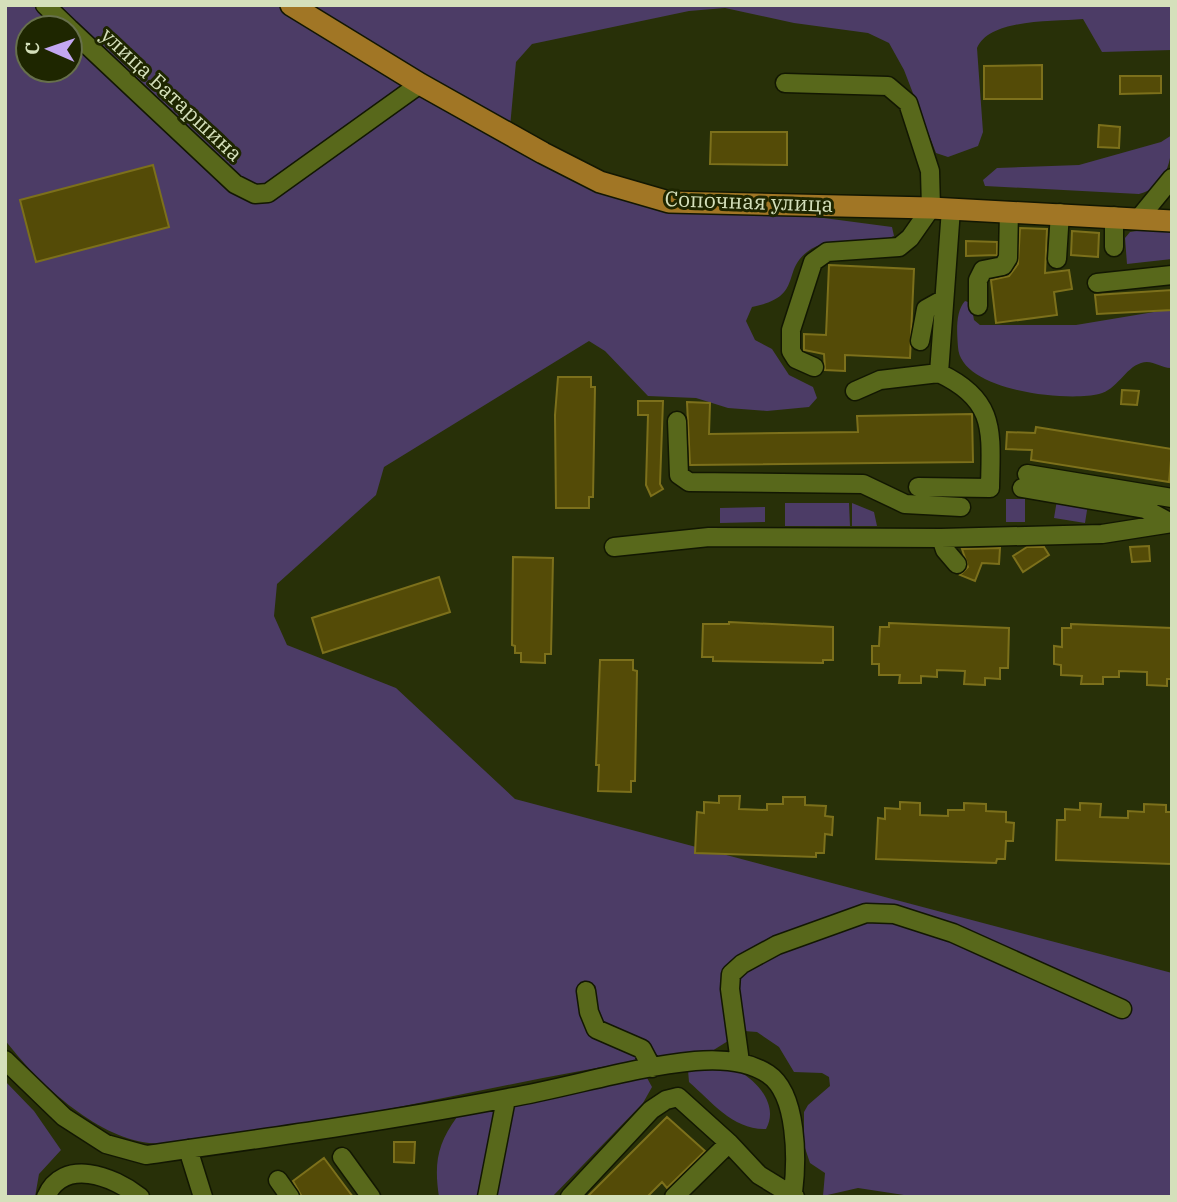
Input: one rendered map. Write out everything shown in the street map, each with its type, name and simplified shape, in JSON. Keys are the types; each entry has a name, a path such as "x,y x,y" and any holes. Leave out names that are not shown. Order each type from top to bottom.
{"main road":[{"name":"Сопочная улица","path":"290,5 420,84 600,182 669,202 941,208 1140,217 1172,221"}],"street":[{"name":"улица Батаршина","path":"84,43 235,184 255,194 268,193 420,84"},
{"path":"785,83 888,86 899,92 908,103 941,208 944,299 939,373"},
{"path":"1140,217 1172,178"},
{"path":"814,367 796,359 791,351 791,330 813,262 827,252 900,247 941,208"},
{"path":"978,306 978,280 983,270 1003,266 1008,257 1009,211"},
{"path":"1056,259 1060,213"},
{"path":"1114,216 1114,247"},
{"path":"1097,283 1172,275"},
{"path":"920,341 926,309 944,299"},
{"path":"855,391 880,380 939,373 974,395 984,410 991,428 990,488 918,486"},
{"path":"677,421 677,465 679,475 689,482 863,484 905,504 961,507"},
{"path":"1172,498 1024,481 1145,509 1172,523"},
{"path":"960,536 961,487"},
{"path":"614,547 717,537 1102,534 1172,523"},
{"path":"706,552 709,539 717,537"},
{"path":"941,537 945,550 957,564"},
{"path":"740,1062 730,989 732,974 743,964 777,945 866,913 915,918 1122,1009"},
{"path":"586,991 589,1012 596,1029 642,1049 652,1068"},
{"path":"5,1060 64,1117 106,1144 146,1155 506,1099 594,1078 694,1061 740,1062 767,1073 783,1091 795,1139 794,1195 759,1175 682,1100 669,1099 651,1110 570,1197"},
{"path":"487,1197 506,1099"},
{"path":"674,1197 729,1143"},
{"path":"188,1149 203,1197"},
{"path":"342,1157 370,1197"},
{"path":"46,1197 64,1175 80,1171 129,1188 139,1197"},
{"path":"278,1180 290,1197"}],"shaded area":[{"path":"5,5 1172,5 1172,50 1102,52 1083,19 1008,26 984,38 977,48 983,132 978,146 948,157 936,153 904,70 889,43 868,33 794,23 725,8 689,11 532,44 516,62 510,127 514,137 541,164 605,192 680,214 786,213 892,227 894,236 873,241 838,242 817,246 799,260 789,283 779,297 752,307 746,321 755,340 772,349 789,375 813,387 817,398 809,407 767,411 728,408 696,398 648,396 605,351 589,341 384,467 376,495 277,584 274,616 287,645 396,688 515,799 1172,973 1172,1197 917,1197 858,1188 823,1196 825,1173 810,1163 804,1145 804,1112 808,1105 830,1086 829,1077 822,1073 794,1072 779,1047 757,1032 744,1031 712,1051 659,1057 639,1039 603,1029 597,1022 586,981 582,986 590,1030 602,1038 636,1051 642,1055 642,1060 205,1142 149,1143 129,1139 108,1130 68,1105 5,1040"},
{"path":"1172,135 1169,163 1162,179 1139,194 985,186 983,180 997,168 1079,165 1161,142"},
{"path":"1130,232 1172,232 1172,259 1127,264 1125,238"},
{"path":"965,301 971,303 974,320 980,325 1076,325 1172,309 1172,368 1149,362 1141,363 1130,369 1105,392 1084,396 1041,394 995,383 976,374 963,362 958,347 957,329 958,317"},
{"path":"1006,499 1025,499 1025,522 1006,522"},
{"path":"1057,500 1088,504 1085,523 1054,518"},
{"path":"785,503 849,503 850,526 785,526"},
{"path":"852,503 874,512 877,526 852,526"},
{"path":"765,507 765,522 720,523 720,508"},
{"path":"693,1066 733,1069 753,1081 768,1103 770,1112 766,1129 743,1125 715,1106 689,1082 688,1070"},
{"path":"646,1076 652,1087 643,1103 552,1197 439,1197 437,1164 441,1145 457,1117"},
{"path":"5,1081 34,1111 61,1150 39,1174 35,1197 5,1197"}],"building":[{"path":"1042,65 1042,99 984,99 984,66"},
{"path":"1120,76 1161,76 1161,93 1120,94"},
{"path":"1099,125 1120,127 1119,148 1098,147"},
{"path":"711,132 787,132 787,165 710,164"},
{"path":"153,165 169,227 36,262 20,200"},
{"path":"1020,228 1047,229 1045,273 1069,270 1072,289 1054,292 1057,315 996,323 991,280 1009,276 1018,264"},
{"path":"1072,231 1099,233 1098,257 1071,255"},
{"path":"966,241 997,242 997,255 966,256"},
{"path":"829,265 914,269 910,358 845,355 845,371 825,370 824,354 804,350 804,334 826,335"},
{"path":"1172,290 1172,310 1097,314 1095,295"},
{"path":"558,377 591,377 591,387 595,387 593,497 589,497 589,508 556,508 555,415"},
{"path":"1122,390 1139,391 1137,405 1121,404"},
{"path":"638,401 663,401 660,484 663,489 651,496 646,485 648,415 638,415"},
{"path":"687,402 710,403 709,434 858,432 857,416 972,414 973,462 690,465"},
{"path":"1036,427 1172,449 1169,482 1031,460 1032,450 1006,449 1007,432 1035,433"},
{"path":"1149,546 1150,561 1132,562 1130,547"},
{"path":"1027,547 1044,547 1049,555 1023,572 1013,556"},
{"path":"1000,548 999,564 982,563 975,581 960,575 968,567 962,549"},
{"path":"513,557 553,558 551,654 545,654 545,663 521,662 521,653 515,653 515,646 512,645"},
{"path":"439,577 450,612 323,653 312,618"},
{"path":"729,622 833,627 833,660 823,660 823,663 713,661 713,657 702,657 703,624"},
{"path":"889,623 1009,628 1008,668 1000,668 1000,679 985,678 985,685 964,684 965,671 937,670 937,677 921,676 921,683 899,683 900,675 879,675 879,664 872,664 872,646 879,646 880,627 889,627"},
{"path":"1071,624 1172,628 1172,679 1167,679 1167,686 1147,685 1147,672 1119,671 1119,677 1103,677 1103,684 1081,684 1082,676 1061,675 1061,665 1054,664 1054,646 1062,647 1062,628 1071,628"},
{"path":"600,660 633,660 633,670 637,671 635,781 631,781 631,792 598,791 599,765 596,765"},
{"path":"719,796 740,796 739,809 767,810 767,804 783,804 783,797 805,797 805,805 826,806 825,816 833,817 832,835 825,834 824,853 816,853 816,857 695,853 697,812 704,813 704,802 719,803"},
{"path":"900,802 920,803 920,815 948,816 948,810 964,810 964,803 986,804 986,811 1006,812 1006,822 1014,823 1013,841 1006,841 1005,859 997,859 996,863 876,859 878,818 885,819 885,808 900,809"},
{"path":"1080,803 1101,804 1100,817 1128,818 1128,811 1144,812 1144,804 1166,805 1166,812 1172,812 1172,864 1056,860 1057,820 1065,820 1065,809 1080,810"},
{"path":"667,1117 705,1151 667,1188 662,1182 647,1197 587,1197"},
{"path":"394,1142 415,1142 414,1163 394,1162"},
{"path":"324,1158 353,1197 302,1197 293,1181"}]}
